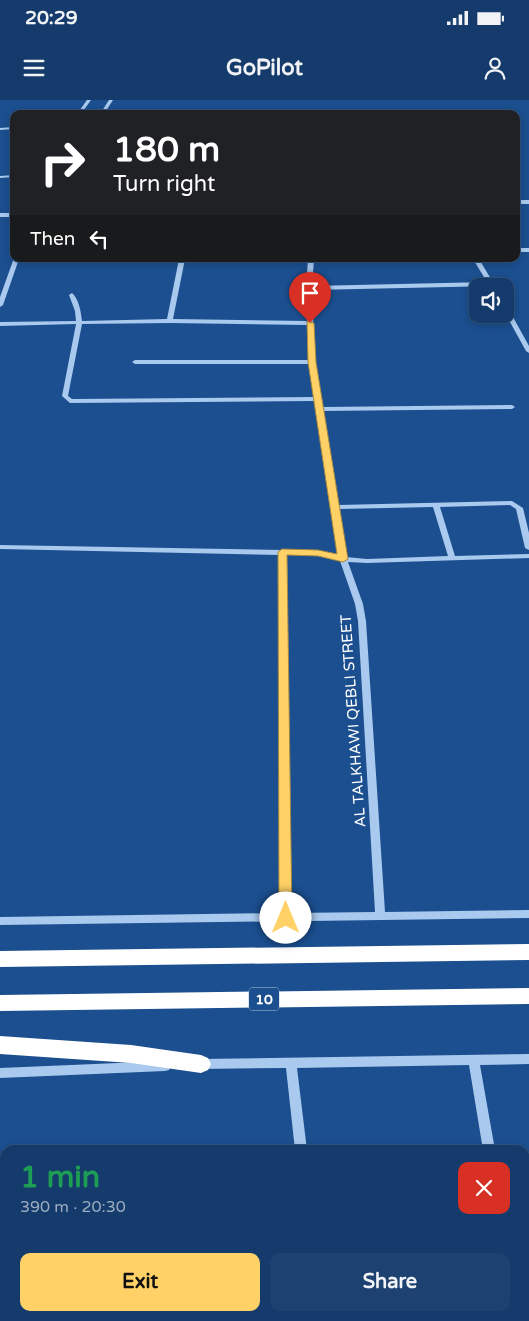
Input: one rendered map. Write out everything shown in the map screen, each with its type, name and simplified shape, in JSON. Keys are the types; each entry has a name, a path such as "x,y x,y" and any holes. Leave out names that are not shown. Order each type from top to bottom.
{"highway":[{"path":"0,959 529,952"},
{"name":"10","path":"0,1003 529,996"},
{"path":"0,1045 122,1054 201,1064"}],"street":[{"path":"0,305 15,262"},
{"path":"170,321 181,262"},
{"name":"AL TALKHAWI QEBLI STREET","path":"311,262 310,323 312,362 318,409 343,559 359,604 362,621 380,916"},
{"path":"478,262 488,278"},
{"path":"0,278 9,278"},
{"path":"309,288 469,285"},
{"path":"72,295 78,311 79,322 65,396 70,401 317,400"},
{"path":"0,324 170,321 310,323"},
{"path":"513,323 529,351"},
{"path":"136,362 312,362"},
{"path":"318,409 512,407"},
{"path":"334,507 506,502 517,505 529,548"},
{"path":"436,504 452,558"},
{"path":"0,547 318,553 343,559 367,561 529,556"},
{"path":"282,552 286,918"},
{"path":"0,921 529,914"},
{"path":"0,1073 201,1064 529,1059"},
{"path":"474,1060 489,1145"},
{"path":"292,1063 300,1145"}],"route":[{"path":"286,918 282,552 318,553 343,559 318,409 312,362 310,323"}]}
